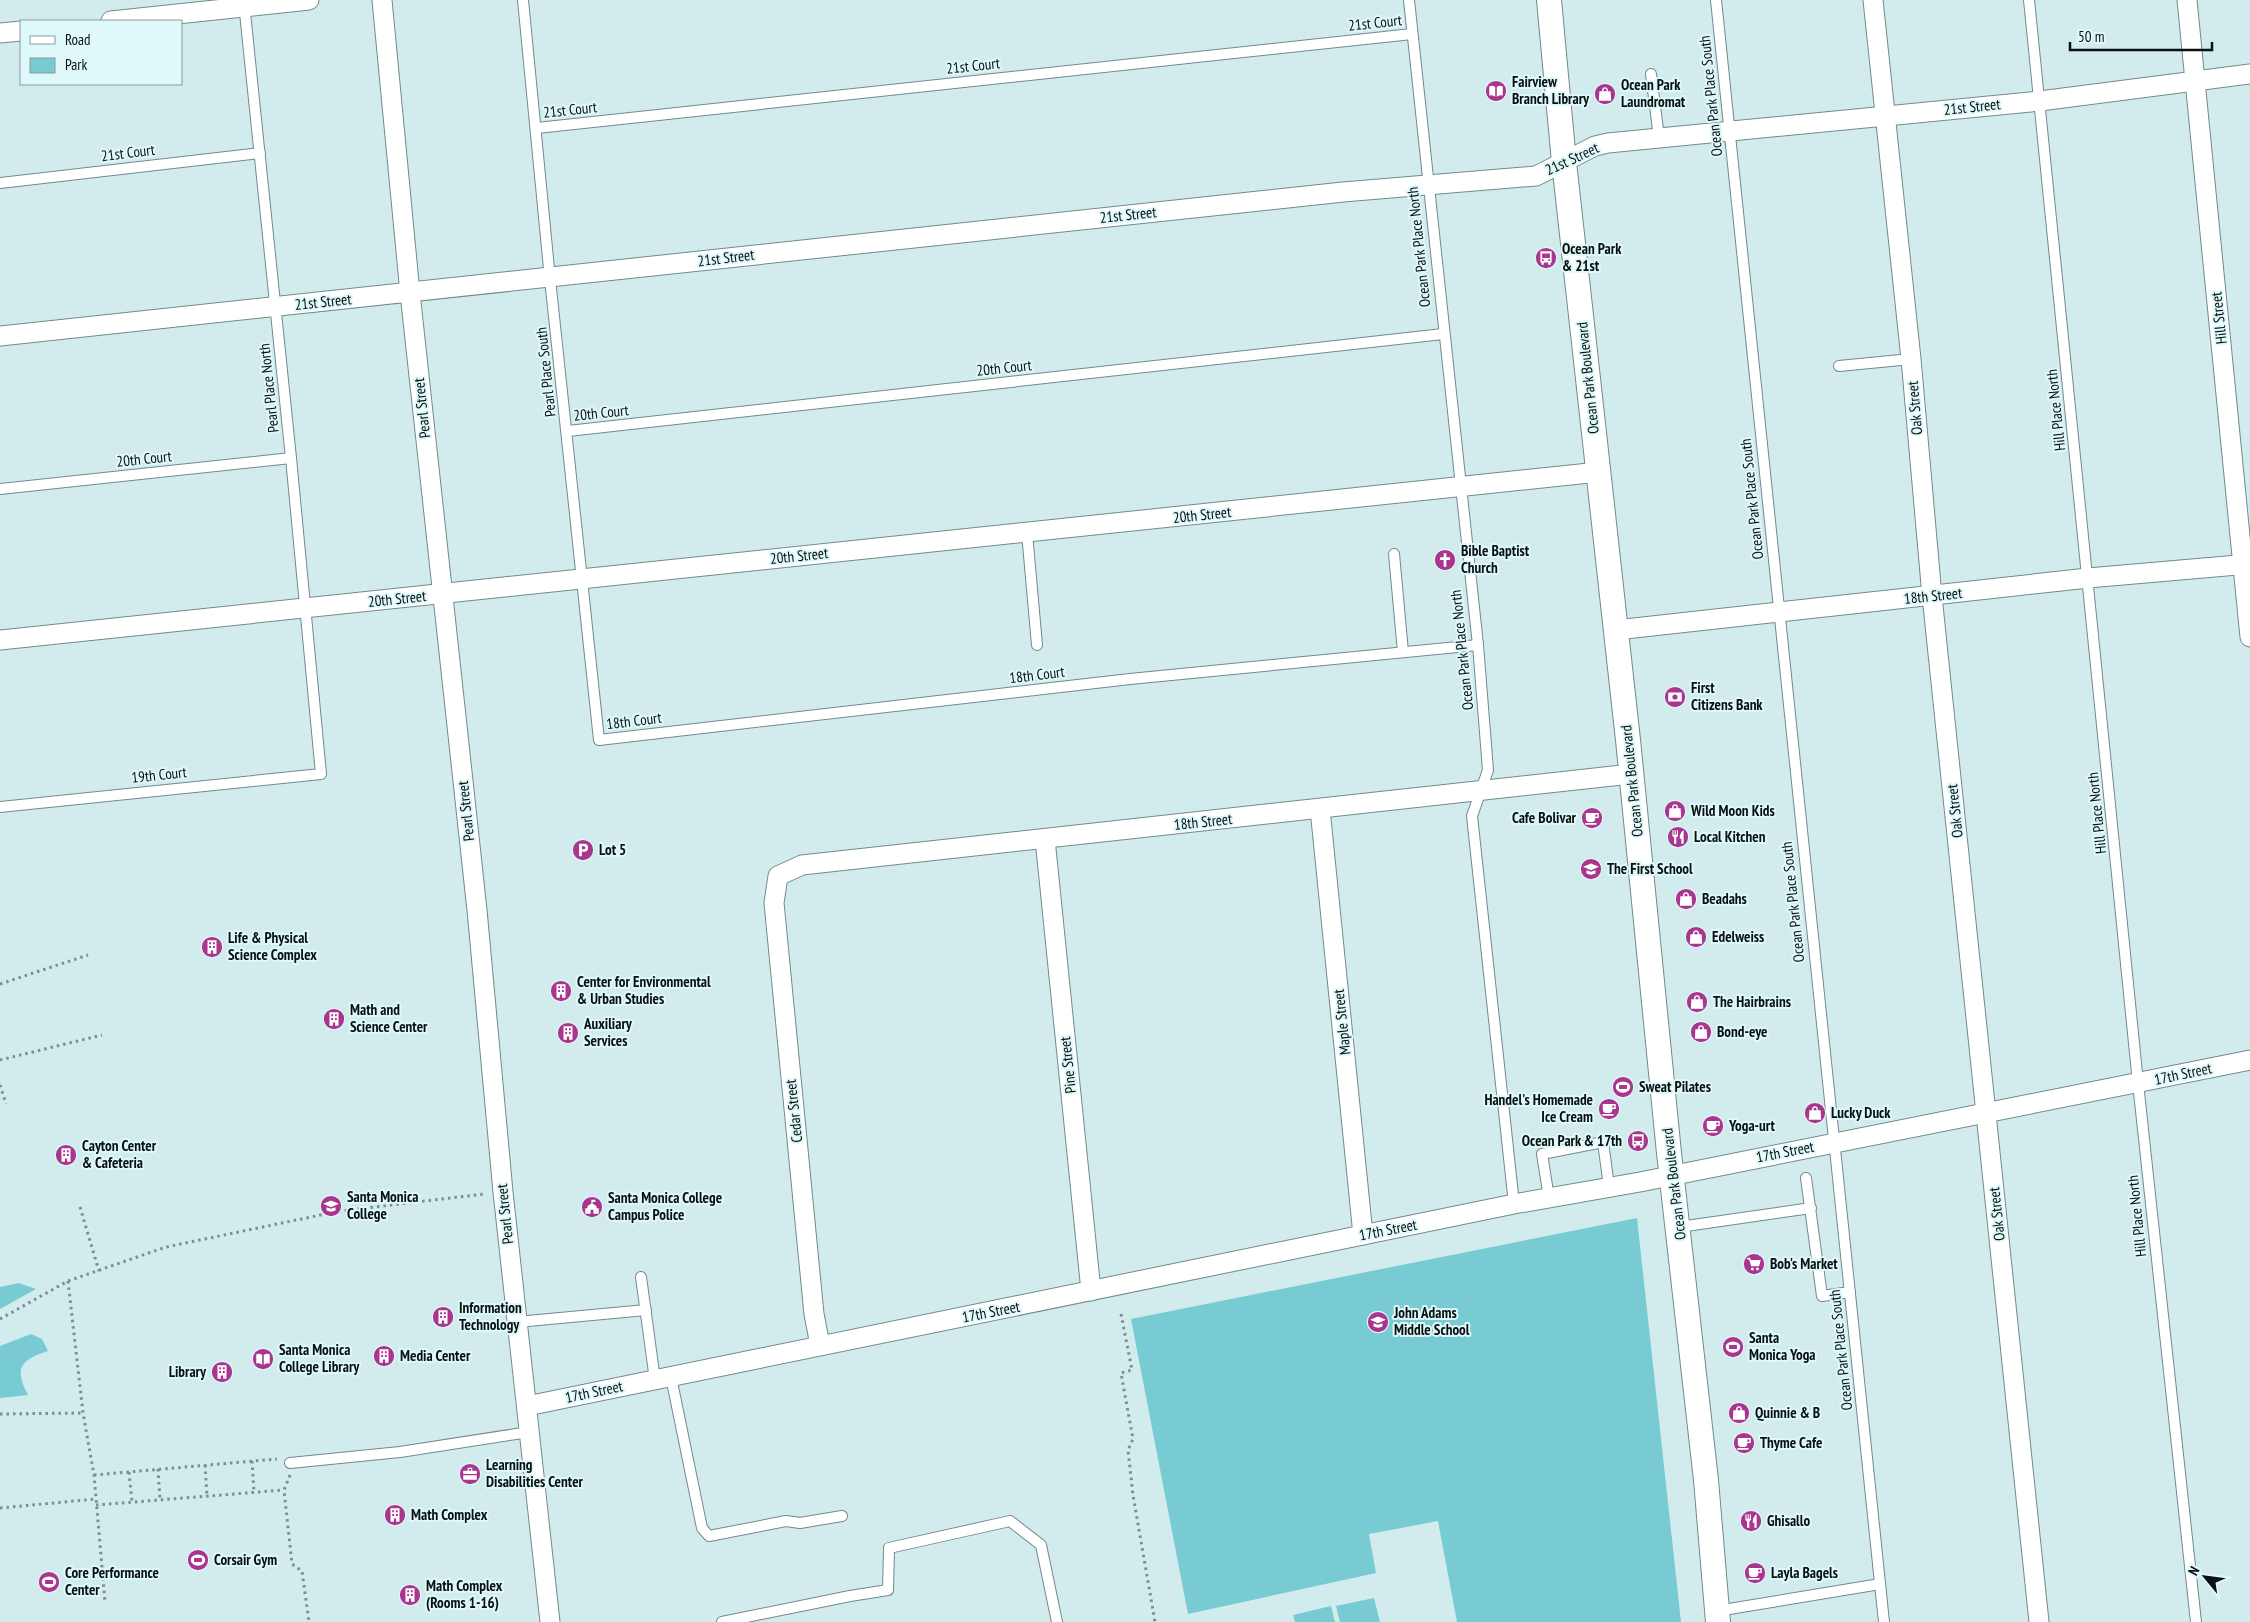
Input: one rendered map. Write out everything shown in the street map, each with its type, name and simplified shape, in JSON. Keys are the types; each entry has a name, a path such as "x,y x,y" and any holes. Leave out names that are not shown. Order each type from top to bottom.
{"street":[{"path":"118,20 244,4 309,0"},
{"name":"Pearl Street","path":"382,0 410,292 487,1004 502,1192 550,1622"},
{"name":"Ocean Park Boulevard","path":"1549,0 1564,162 1599,472 1672,1175 1706,1480 1718,1617"},
{"name":"Oak Street","path":"1873,0 1911,359 1932,596 2039,1622"},
{"name":"Hill Street","path":"2187,0 2246,564 2250,637"},
{"path":"0,33 20,31"},
{"name":"21st Street","path":"0,336 410,292 550,279 766,253 1323,194 1536,176 1595,146 1659,138 2040,101 2250,74"},
{"name":"20th Street","path":"0,640 1599,472"},
{"name":"18th Street","path":"1616,630 2088,578 2246,564"},
{"name":"18th Street","path":"778,876 802,865 1631,774"},
{"name":"Maple Street","path":"1320,809 1363,1235"},
{"name":"Pine Street","path":"1045,839 1091,1291"},
{"name":"Cedar Street","path":"778,876 774,903 814,1314 820,1345"},
{"name":"17th Street","path":"527,1406 1514,1204 1672,1175 2250,1060"}],"lane":[{"name":"Pearl Place South","path":"523,0 537,128 550,279 568,431 599,740"},
{"name":"Ocean Park Place North","path":"1409,0 1427,185 1478,645 1488,770 1472,816 1514,1204"},
{"name":"Ocean Park Place South","path":"1716,0 1884,1622"},
{"name":"Hill Place North","path":"2029,0 2138,1083 2196,1622"},
{"name":"Pearl Place North","path":"244,4 291,458 321,774"},
{"name":"21st Court","path":"537,128 1412,34"},
{"path":"1651,74 1659,138"},
{"name":"21st Court","path":"0,183 260,153"},
{"name":"20th Court","path":"568,431 1443,334"},
{"path":"1839,366 1911,359"},
{"name":"20th Court","path":"0,489 291,458"},
{"path":"1027,533 1037,645"},
{"path":"1394,554 1403,652"},
{"name":"18th Court","path":"599,740 1130,680 1478,645"},
{"name":"19th Court","path":"0,807 321,774"},
{"path":"1549,1198 1542,1154 1603,1142 1609,1187"},
{"path":"1806,1178 1822,1296 1850,1292"},
{"path":"1679,1227 1810,1208"},
{"path":"641,1277 646,1310 702,1528 709,1536 786,1520 800,1522 842,1516"},
{"path":"517,1322 646,1310"},
{"path":"290,1463 400,1452 529,1432"},
{"path":"722,1622 888,1590 889,1548 1010,1521 1041,1545 1057,1622"},
{"path":"1718,1617 1880,1584"}],"path":[{"path":"0,984 88,955"},
{"path":"0,1060 102,1035"},
{"path":"0,1085 6,1104"},
{"path":"0,1319 68,1281 166,1247 340,1211 502,1192"},
{"path":"80,1207 99,1271"},
{"path":"68,1281 82,1413 94,1475 105,1602"},
{"path":"1121,1314 1132,1370 1121,1373 1133,1440 1128,1450 1133,1495 1155,1622"},
{"path":"0,1414 82,1413"},
{"path":"94,1475 280,1458 290,1463 290,1478 284,1490 292,1564 302,1572 309,1622"},
{"path":"252,1461 254,1492"},
{"path":"205,1465 207,1496"},
{"path":"158,1469 160,1500"},
{"path":"129,1472 132,1502"},
{"path":"96,1505 284,1490"},
{"path":"0,1508 96,1499"}],"green space":[{"path":"1637,1218 1681,1622 1457,1622 1438,1521 1369,1534 1376,1573 1188,1614 1131,1319"},
{"path":"19,1283 36,1289 0,1309 0,1287"},
{"path":"31,1334 42,1339 48,1351 31,1358 22,1366 21,1378 28,1395 0,1398 0,1346"},
{"path":"1374,1598 1380,1622 1340,1622 1336,1606"},
{"path":"1331,1606 1335,1622 1295,1622 1293,1615"}],"place":[{"name":"Fairview Branch Library","path":"1496,91"},
{"name":"Ocean Park Laundromat","path":"1605,94"},
{"name":"Ocean Park & 21st","path":"1546,258"},
{"name":"Bible Baptist Church","path":"1445,560"},
{"name":"First Citizens Bank","path":"1675,697"},
{"name":"Wild Moon Kids","path":"1675,811"},
{"name":"Cafe Bolivar","path":"1592,818"},
{"name":"Local Kitchen","path":"1678,837"},
{"name":"Lot 5","path":"583,850"},
{"name":"The First School","path":"1591,869"},
{"name":"Beadahs","path":"1686,899"},
{"name":"Edelweiss","path":"1696,937"},
{"name":"Life & Physical Science Complex","path":"212,947"},
{"name":"Center for Environmental & Urban Studies","path":"561,991"},
{"name":"The Hairbrains","path":"1697,1002"},
{"name":"Math and Science Center","path":"334,1019"},
{"name":"Bond-eye","path":"1701,1032"},
{"name":"Auxiliary Services","path":"568,1033"},
{"name":"Sweat Pilates","path":"1623,1087"},
{"name":"Handel's Homemade Ice Cream","path":"1609,1109"},
{"name":"Lucky Duck","path":"1815,1113"},
{"name":"Yoga-urt","path":"1713,1126"},
{"name":"Ocean Park & 17th","path":"1638,1141"},
{"name":"Cayton Center & Cafeteria","path":"66,1155"},
{"name":"Santa Monica College","path":"331,1206"},
{"name":"Santa Monica College Campus Police","path":"592,1207"},
{"name":"Bob's Market","path":"1754,1264"},
{"name":"Information Technology","path":"443,1317"},
{"name":"John Adams Middle School","path":"1378,1322"},
{"name":"Santa Monica Yoga","path":"1733,1347"},
{"name":"Media Center","path":"384,1356"},
{"name":"Santa Monica College Library","path":"263,1359"},
{"name":"Library","path":"222,1372"},
{"name":"Quinnie & B","path":"1739,1413"},
{"name":"Thyme Cafe","path":"1744,1443"},
{"name":"Learning Disabilities Center","path":"470,1474"},
{"name":"Math Complex","path":"395,1515"},
{"name":"Ghisallo","path":"1751,1521"},
{"name":"Corsair Gym","path":"198,1560"},
{"name":"Layla Bagels","path":"1755,1573"},
{"name":"Core Performance Center","path":"49,1582"},
{"name":"Math Complex (Rooms 1-16)","path":"410,1595"}]}
